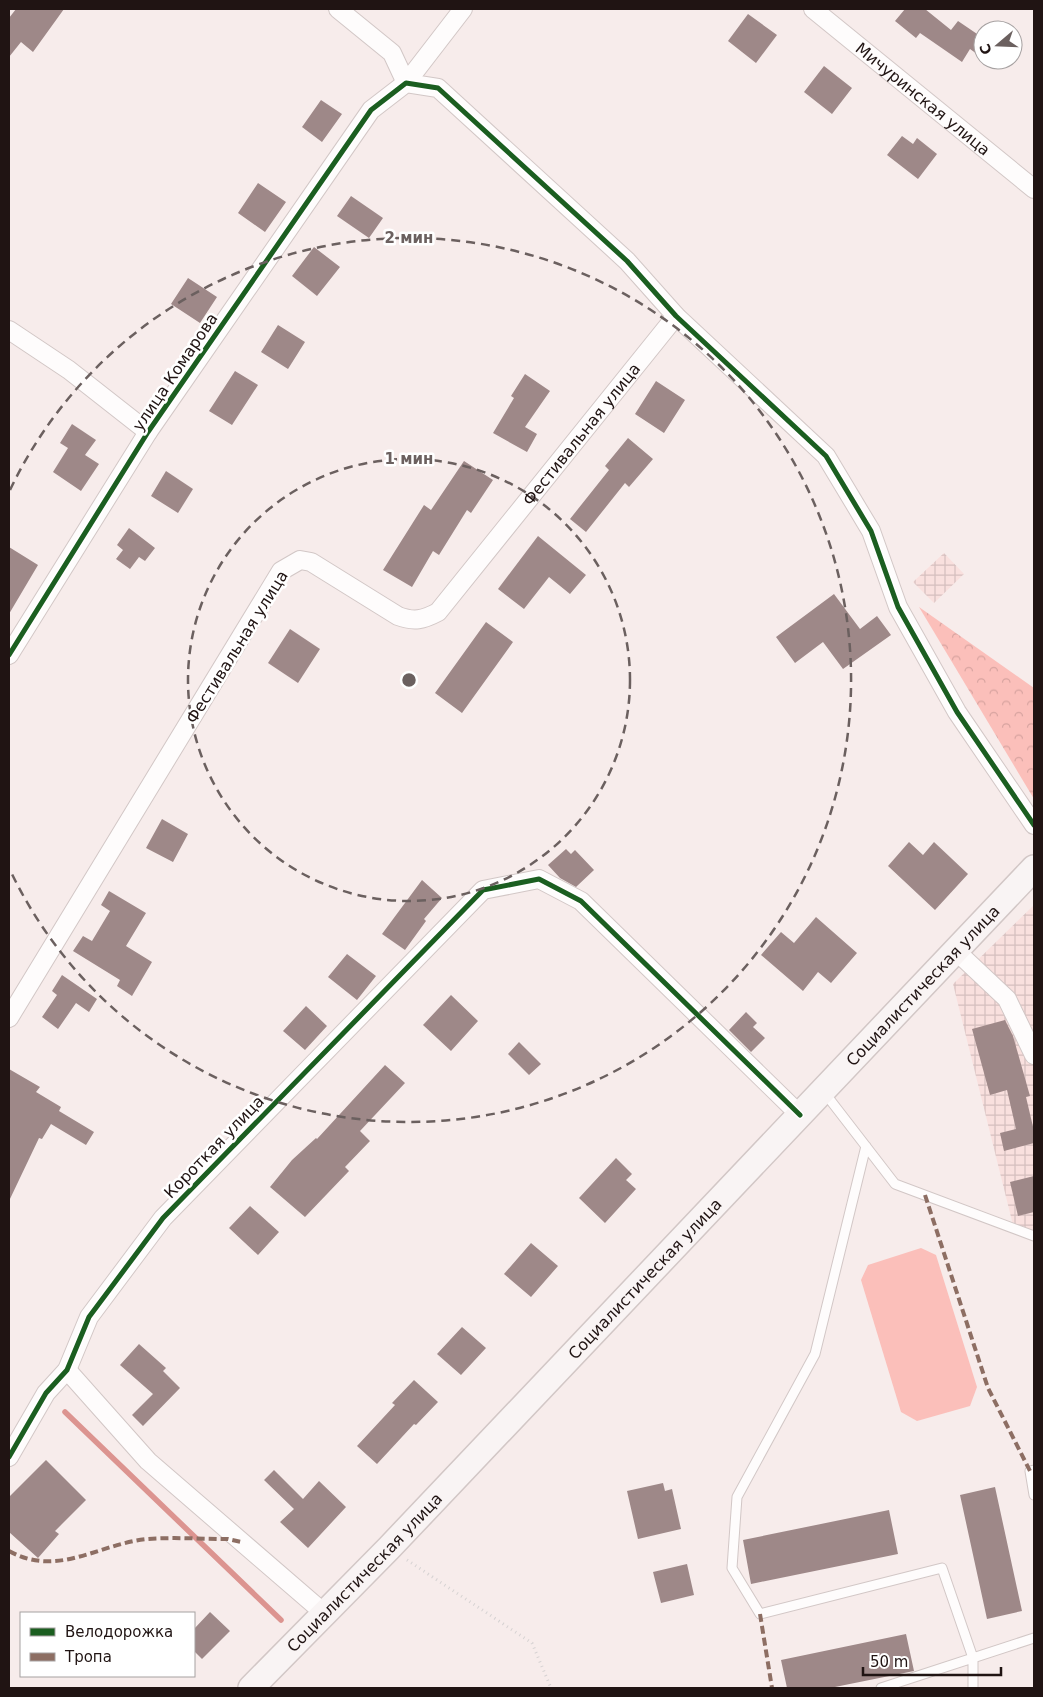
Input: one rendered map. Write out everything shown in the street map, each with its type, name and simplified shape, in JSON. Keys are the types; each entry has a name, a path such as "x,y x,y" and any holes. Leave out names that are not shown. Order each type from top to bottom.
{"street":[{"path":"338,9 392,54 406,83 438,88 627,261 676,316 826,456 871,531 902,615 957,712 1034,824"},
{"name":"улица Комарова","path":"9,655 148,432 371,110 406,83 463,9"},
{"name":"Мичуринская улица","path":"813,9 1034,189"},
{"name":"Фестивальная улица","path":"9,1018 281,571 300,560 311,562 398,616 412,621 426,618 438,612 676,316"},
{"path":"9,330 69,370 148,432"},
{"name":"Социалистическая улица","path":"251,1688 389,1548 1034,868"},
{"name":"Короткая улица","path":"9,1457 46,1393 67,1370 88,1317 163,1218 483,890 539,879 581,901 800,1116"},
{"path":"955,950 1007,999 1034,1055"},
{"path":"67,1370 148,1461 324,1613"}],"lane":[{"path":"823,1092 895,1184 1034,1236"},
{"path":"866,1146 815,1354 737,1497 732,1568 760,1614 942,1568 973,1658 973,1688"},
{"path":"1034,1470 1030,1471 1034,1495"},
{"path":"880,1688 1034,1638"}],"path":[{"path":"389,1548 532,1644 551,1688"}],"shaded area":[{"path":"944,553 964,574 934,603 913,582"},
{"path":"1034,905 1034,1232 1013,1225 953,984"}],"green space":[{"path":"919,607 1034,688 1034,799"},
{"path":"921,1248 936,1255 977,1387 970,1406 917,1421 901,1412 861,1280 868,1265"}],"building":[{"path":"16,9 64,9 33,52 21,42 9,57 9,18"},
{"path":"905,9 925,9 951,30 958,21 973,31 973,51 970,49 962,62 920,33 916,38 895,21"},
{"path":"748,14 777,35 756,63 728,41"},
{"path":"824,66 852,88 832,114 804,92"},
{"path":"321,100 342,114 322,142 302,127"},
{"path":"902,136 913,144 917,138 937,154 918,179 887,155"},
{"path":"258,183 286,202 265,232 238,213"},
{"path":"351,196 383,218 369,238 337,216"},
{"path":"314,247 340,267 317,296 292,276"},
{"path":"188,278 217,297 200,323 171,304"},
{"path":"278,325 305,342 288,369 261,352"},
{"path":"235,371 258,385 232,425 209,411"},
{"path":"525,374 550,391 525,427 537,434 527,452 493,433 514,398 511,396"},
{"path":"656,381 685,400 664,433 635,414"},
{"path":"72,424 96,440 85,455 99,464 81,491 53,472 68,448 60,443"},
{"path":"628,438 653,459 629,487 625,483 586,532 570,519 609,470 605,466"},
{"path":"464,461 493,480 471,513 467,510 439,555 433,551 412,587 383,570 424,505 431,510"},
{"path":"166,471 193,489 178,513 151,496"},
{"path":"129,528 155,548 145,561 139,557 130,569 116,559 123,550 117,545"},
{"path":"538,536 586,575 570,594 549,577 524,609 498,589"},
{"path":"9,547 38,565 9,614"},
{"path":"834,594 860,629 877,616 891,635 843,669 823,642 795,663 776,637"},
{"path":"486,622 513,642 462,713 435,693"},
{"path":"290,629 320,649 298,683 268,663"},
{"path":"162,819 188,834 173,862 146,848"},
{"path":"909,842 923,855 934,842 968,874 935,910 888,866"},
{"path":"566,849 571,854 575,850 594,870 576,887 560,878 548,865"},
{"path":"422,880 442,898 424,919 426,921 405,950 382,934"},
{"path":"109,891 146,913 126,946 152,962 132,996 117,986 120,980 73,951 83,936 92,941 110,911 101,905"},
{"path":"816,917 857,953 831,983 818,972 803,991 761,955 781,932 794,943"},
{"path":"347,954 376,976 357,1000 328,977"},
{"path":"62,975 97,999 89,1012 76,1003 58,1029 42,1017 57,995 52,991"},
{"path":"451,995 478,1021 451,1051 423,1025"},
{"path":"306,1006 327,1026 305,1050 283,1031"},
{"path":"746,1012 757,1023 753,1027 765,1038 751,1052 729,1030"},
{"path":"1005,1020 1013,1036 1030,1096 1026,1097 1034,1131 1034,1143 1004,1151 1000,1133 1016,1129 1007,1090 990,1095 972,1029"},
{"path":"519,1042 541,1064 529,1075 508,1054"},
{"path":"385,1065 405,1083 360,1131 370,1141 345,1167 349,1171 305,1217 270,1187 292,1160 317,1139"},
{"path":"9,1069 40,1087 36,1092 61,1107 59,1111 94,1132 86,1145 51,1124 42,1139 39,1138 9,1201"},
{"path":"616,1158 632,1174 626,1180 636,1189 605,1223 579,1198"},
{"path":"1034,1176 1034,1212 1018,1216 1010,1182"},
{"path":"250,1206 279,1232 258,1255 229,1228"},
{"path":"531,1243 558,1266 531,1297 504,1274"},
{"path":"462,1327 486,1348 461,1375 437,1354"},
{"path":"139,1344 166,1368 163,1371 180,1388 143,1426 132,1415 153,1394 120,1365"},
{"path":"414,1380 438,1402 416,1425 414,1424 377,1464 357,1446 395,1405 392,1403"},
{"path":"46,1460 86,1500 55,1531 59,1534 38,1558 9,1532 9,1497"},
{"path":"274,1470 303,1499 319,1481 346,1507 308,1548 280,1522 294,1509 264,1480"},
{"path":"663,1483 665,1491 672,1489 681,1529 638,1539 627,1491"},
{"path":"995,1487 1022,1611 987,1619 960,1495"},
{"path":"889,1510 898,1554 751,1584 743,1540"},
{"path":"687,1564 694,1595 661,1603 653,1572"},
{"path":"210,1612 230,1631 202,1659 195,1652 195,1628"},
{"path":"906,1634 914,1671 830,1688 787,1688 781,1660"}],"waterway":[{"path":"65,1412 281,1620"}],"marked path":[{"path":"925,1195 988,1388 1030,1471"},
{"path":"9,1551 27,1558 44,1561 78,1557 129,1542 147,1539 228,1539 241,1542"},
{"path":"760,1614 772,1688"}],"cycle path":[{"path":"9,655 148,432 371,110 406,83 438,88 627,261 676,316 826,456 871,531 898,607 957,712 1034,825"},
{"path":"9,1457 46,1393 67,1370 89,1317 163,1218 483,890 539,879 581,901 800,1115"}]}
